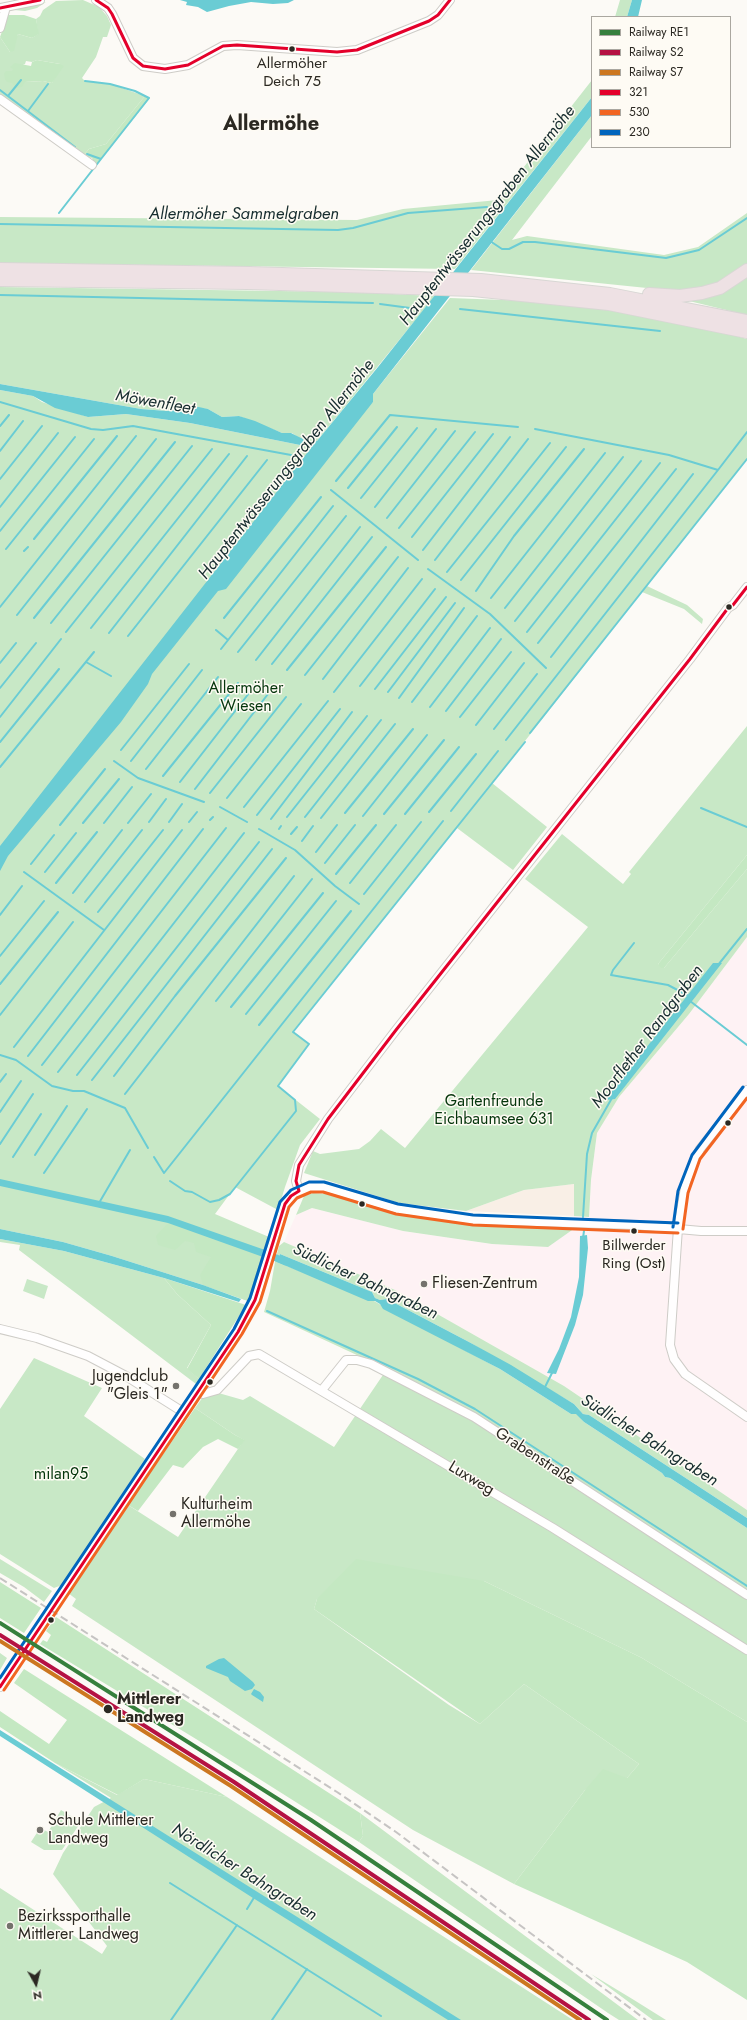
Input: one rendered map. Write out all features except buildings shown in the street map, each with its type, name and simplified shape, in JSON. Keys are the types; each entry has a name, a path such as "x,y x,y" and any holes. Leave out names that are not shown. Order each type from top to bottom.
{"highway":[{"path":"0,269 436,278 481,280 610,294 680,296 702,293 720,288 747,270"},
{"path":"0,280 248,283 473,290 610,304 747,332"},
{"path":"610,294 747,321"}],"street":[{"path":"0,28 7,5 40,0"},
{"path":"96,0 108,8 112,14 133,58 138,63 150,68 166,69 188,65 223,46 237,45 337,52 357,50 429,22 438,16 450,0"},
{"path":"0,99 92,165"},
{"path":"299,1191 296,1181 299,1165 307,1150 328,1119 396,1030 401,1026 697,651 728,608 733,605 747,587"},
{"path":"747,1090 705,1143 696,1157 683,1192 678,1228 670,1339 674,1359 684,1374 747,1417"},
{"path":"0,1686 251,1310 267,1264 282,1213 288,1199 299,1191 310,1187 324,1187 397,1209 451,1218 747,1232"},
{"path":"0,1329 42,1340 88,1356 126,1376 183,1412"},
{"name":"Luxweg","path":"198,1390 204,1394 216,1390 249,1356 255,1353 260,1354 553,1528 747,1650"},
{"name":"Grabenstraße","path":"322,1390 346,1360 357,1360 371,1364 474,1418 747,1595"}],"shaded area":[{"path":"747,937 747,1510 564,1386 395,1290 284,1242 296,1215 312,1208 403,1231 492,1244 548,1246 575,1228 574,1216 589,1217 591,1180 597,1133 619,1097 689,1014"},
{"path":"574,1184 574,1216 466,1211 524,1190"}],"green space":[{"path":"83,0 99,7 107,16 111,25 107,37 103,37 96,57 82,78 85,81 110,84 145,96 106,144 89,149 83,156 0,95 0,37 10,52 18,34 32,38 38,34 36,19 40,16 43,10 56,1","holes":["37,60 60,64 52,83 43,81 25,82 13,69 25,64 26,61 32,62"]},
{"path":"620,0 632,0 627,16 615,16"},
{"path":"46,2 37,8 25,11 14,10"},
{"path":"8,15 24,15 36,19 39,34 32,38 18,34 14,51 10,52 0,37"},
{"path":"37,60 64,66 52,83 43,81 25,82 22,87 17,88 5,79 4,74 6,71 12,71 13,69 10,67 15,63 31,66 32,62"},
{"path":"591,81 591,98 455,269 0,263 0,217 357,220 403,209 498,200"},
{"path":"145,96 150,98 95,167 92,165 94,162 92,158 83,156 89,149 106,144"},
{"path":"591,116 591,137 512,240 527,236 664,255 698,247 747,213 747,264 726,282 686,292 471,270"},
{"path":"747,275 747,315 689,301 688,299"},
{"name":"Allermöher Wiesen","path":"0,287 349,292 435,296 317,441 312,442 309,446 311,448 373,402 373,394 450,298 531,301 614,311 747,339 747,459 647,586 687,605 703,619 702,624 684,609 642,592 492,783 547,827 513,870 457,828 293,1031 309,1044 278,1086 320,1119 300,1145 278,1210 235,1187 215,1214 269,1237 248,1301 112,1256 63,1242 0,1229 0,390 33,396 42,402 88,417 126,414 190,423 300,445 305,442 292,433 282,433 239,416 222,417 208,409 184,407 167,411 141,409 0,384"},
{"name":"Gartenfreunde Eichbaumsee 631","path":"747,726 747,855 658,964 664,968 747,869 747,937 689,1014 619,1097 597,1133 591,1180 589,1217 574,1216 574,1184 524,1190 466,1211 399,1203 304,1173 313,1151 320,1154 359,1149 370,1141 381,1129 405,1148 588,927 525,879 562,834 623,884 631,874 629,872"},
{"path":"747,855 747,869 664,968 661,968 658,964"},
{"path":"313,1193 328,1194 394,1214 463,1223 575,1228 548,1247 492,1244 403,1231 312,1208 296,1215 304,1196"},
{"path":"168,1223 263,1257 248,1301 203,1285 200,1275 211,1257 196,1252 194,1243 185,1241 175,1250 158,1245 156,1236"},
{"path":"0,1239 64,1251 164,1278 177,1294 211,1325 187,1368 199,1379 196,1384 19,1250 20,1245 0,1242"},
{"path":"284,1242 395,1290 564,1386 747,1510 747,1518 589,1415 583,1414 574,1404 469,1342 387,1299 380,1300 375,1298 372,1292 280,1254 277,1262 374,1301 500,1369 571,1414 576,1413 584,1422 662,1473 665,1477 670,1478 747,1528 747,1722 642,1658 484,1581 317,1599 314,1609 449,1705 480,1724 524,1684 639,1764 627,1778 585,1790 514,1884 413,1830 72,1606 76,1599 68,1593 128,1505 178,1537 244,1440 195,1408 208,1390 243,1400 250,1396 334,1447 387,1369 264,1312 279,1246"},
{"path":"164,1278 246,1305 199,1379 187,1369 211,1325 177,1294"},
{"path":"27,1279 48,1286 44,1299 23,1291"},
{"name":"milan95","path":"34,1358 102,1388 84,1416 145,1459 62,1585 54,1588 0,1554 0,1409"},
{"path":"195,1408 245,1440 238,1449 218,1439 203,1447 183,1468 173,1465 138,1511 128,1505"},
{"path":"0,1559 52,1591 44,1602 24,1587 0,1573"},
{"path":"356,1559 484,1581 642,1658 747,1722 747,2000 687,1962 514,1884 585,1790 603,1769 627,1778 639,1764 524,1684 480,1724 314,1609 317,1599"},
{"path":"0,1582 41,1608 24,1633 0,1618"},
{"path":"56,1617 360,1813 363,1836 359,1842 196,1739 40,1644 43,1640 47,1642 51,1635 46,1631"},
{"path":"0,1653 7,1658 0,1670"},
{"path":"24,1669 227,1797 144,1779 118,1795 55,1763 0,1727 0,1711 49,1744 67,1720 14,1683"},
{"path":"55,1763 117,1795 144,1779 227,1797 573,2020 0,2020 0,1888 102,1954 107,1946 53,1874 63,1853 94,1807 111,1798"},
{"path":"61,1810 81,1822 62,1850 44,1850 31,1842 40,1828 48,1832"},
{"path":"360,1813 638,2020 619,2020 608,2013 359,1842 363,1836"},
{"path":"591,1974 634,2000 666,2020 653,2020"}],"water":[{"path":"180,0 294,0 288,3 273,4 251,2 207,12 198,7 186,5 187,2"},
{"path":"632,0 642,0 638,16 627,16"},
{"path":"591,98 591,116 373,394 373,402 226,589 218,591 152,674 148,684 121,722 8,856 0,871 0,846 311,448 309,446 312,442 317,441 378,367"},
{"path":"0,384 141,409 167,411 194,406 208,409 222,417 239,416 255,421 282,433 291,433 303,439 305,442 300,445 190,423 126,414 88,417 55,408 33,396 0,390"},
{"path":"713,963 722,963 615,1099 605,1100"},
{"path":"0,1179 168,1216 265,1250 263,1257 168,1223 0,1186"},
{"path":"0,1229 63,1242 112,1256 203,1285 241,1299 239,1302 164,1278 64,1251 0,1239"},
{"path":"587,1235 588,1248 583,1295 575,1325 556,1374 547,1373 559,1349 571,1317 579,1277 580,1236"},
{"path":"280,1254 372,1292 375,1298 380,1300 387,1299 511,1365 574,1404 583,1414 589,1415 747,1518 747,1528 670,1478 665,1477 662,1473 584,1422 576,1414 571,1414 500,1369 383,1309 380,1304 375,1301 368,1301 277,1262"},
{"path":"224,1658 253,1682 255,1685 252,1689 245,1691 230,1681 228,1677 206,1668 206,1666"},
{"path":"254,1689 260,1692 264,1697 263,1702 251,1694"},
{"path":"0,1730 461,2020 448,2020 253,1898 0,1736"}],"waterway":[{"path":"8,96 21,80"},
{"path":"85,81 110,84 135,91 149,98 101,159 87,154"},
{"path":"28,111 48,84"},
{"path":"0,90 75,147"},
{"path":"59,213 101,159"},
{"name":"Allermöher Sammelgraben","path":"0,224 338,230 353,228 408,213 487,207"},
{"name":"Hauptentwässerungsgraben Allermöhe","path":"490,241 502,249 509,249 523,242 535,242 666,258 699,250 747,218"},
{"path":"0,295 373,303"},
{"name":"Hauptentwässerungsgraben Allermöhe","path":"380,304 410,308"},
{"path":"460,309 660,331"},
{"name":"Hauptentwässerungsgraben Allermöhe","path":"0,402 91,429 103,430 133,426 291,455"},
{"path":"0,426 9,415"},
{"path":"336,481 390,415 518,427"},
{"path":"0,451 23,421"},
{"path":"0,479 42,426"},
{"path":"348,488 397,427"},
{"path":"361,498 417,428"},
{"path":"375,507 436,429"},
{"path":"506,740 718,470 669,455 535,429"},
{"path":"387,518 455,431"},
{"path":"399,528 475,432"},
{"path":"718,470 747,432"},
{"path":"0,507 58,433"},
{"path":"412,537 493,434"},
{"path":"34,539 117,436"},
{"path":"0,607 136,436"},
{"path":"0,531 75,437"},
{"path":"423,550 510,437"},
{"path":"6,549 94,439"},
{"path":"17,615 156,439"},
{"path":"435,560 528,439"},
{"path":"34,618 175,442"},
{"path":"447,572 550,443"},
{"path":"51,623 192,446"},
{"path":"461,580 566,447"},
{"path":"66,632 212,449"},
{"path":"476,591 514,536 584,449"},
{"path":"491,598 605,453"},
{"path":"91,628 229,454"},
{"path":"109,633 247,456"},
{"path":"505,608 623,457"},
{"path":"530,733 747,459"},
{"path":"128,636 267,460"},
{"path":"515,621 641,461"},
{"path":"527,632 660,463"},
{"path":"538,643 676,469"},
{"path":"551,657 693,474"},
{"path":"331,490 418,560"},
{"path":"224,618 321,497"},
{"path":"221,649 333,506"},
{"path":"238,652 346,516"},
{"path":"256,660 360,527"},
{"path":"272,664 372,537"},
{"path":"24,551 28,547"},
{"path":"287,670 386,547"},
{"path":"305,675 398,557"},
{"path":"323,679 408,568"},
{"path":"428,569 490,614 546,668"},
{"path":"334,692 422,579"},
{"path":"360,686 435,589"},
{"path":"375,689 446,597"},
{"path":"388,692 455,603"},
{"path":"399,698 464,608"},
{"path":"412,702 477,616"},
{"path":"430,707 490,628"},
{"path":"216,630 228,640"},
{"path":"0,717 61,639"},
{"path":"446,711 501,639"},
{"path":"0,663 16,643"},
{"path":"0,688 36,643"},
{"path":"0,767 94,652"},
{"path":"460,717 511,652"},
{"path":"86,662 111,676"},
{"path":"476,725 524,663"},
{"path":"121,750 189,664"},
{"path":"0,742 59,669"},
{"path":"131,761 202,670"},
{"path":"494,729 537,674"},
{"path":"146,769 218,677"},
{"path":"163,776 238,683"},
{"path":"180,782 253,688"},
{"path":"195,789 268,694"},
{"path":"210,793 286,697"},
{"path":"244,807 328,701"},
{"path":"227,798 301,704"},
{"path":"257,815 340,709"},
{"path":"271,819 352,712"},
{"path":"287,817 367,716"},
{"path":"305,817 381,720"},
{"path":"321,818 395,724"},
{"path":"345,813 413,729"},
{"path":"363,816 427,735"},
{"path":"384,814 444,740"},
{"path":"170,1181 185,1191 192,1192 210,1202 219,1200 230,1194 296,1111 295,1100 278,1086 309,1044 293,1032 525,742"},
{"path":"405,814 459,747"},
{"path":"451,811 498,751"},
{"path":"429,812 476,754"},
{"path":"114,761 138,778 204,802"},
{"path":"60,825 105,769"},
{"path":"83,823 119,779"},
{"path":"104,823 132,787"},
{"path":"128,823 151,794"},
{"path":"149,822 166,799"},
{"path":"169,822 182,804"},
{"path":"220,807 247,822"},
{"path":"701,808 747,827"},
{"path":"189,822 197,812"},
{"path":"210,820 213,817"},
{"path":"154,1157 164,1173 443,821"},
{"path":"364,894 421,822"},
{"path":"316,852 337,825"},
{"path":"325,863 355,825"},
{"path":"336,874 376,825"},
{"path":"350,883 396,825"},
{"path":"302,841 313,826"},
{"path":"291,834 297,827"},
{"path":"42,1065 226,828"},
{"path":"28,1056 203,829"},
{"path":"259,829 295,850 335,886 359,904"},
{"path":"73,893 122,830"},
{"path":"85,902 142,830"},
{"path":"98,912 163,830"},
{"path":"14,1047 182,830"},
{"path":"56,883 97,832"},
{"path":"45,872 76,833"},
{"path":"58,1072 244,833"},
{"path":"31,864 54,835"},
{"path":"77,1075 259,842"},
{"path":"92,1080 272,849"},
{"path":"114,1076 175,996 286,858"},
{"path":"24,872 104,930"},
{"path":"125,1094 294,876"},
{"path":"216,1001 312,879"},
{"path":"0,915 22,886"},
{"path":"231,1007 323,893"},
{"path":"0,956 44,901"},
{"path":"246,1014 336,901"},
{"path":"259,1025 351,911"},
{"path":"0,984 58,912"},
{"path":"0,1015 73,922"},
{"name":"Moorflether Randgraben","path":"718,965 747,929"},
{"path":"634,943 613,970 611,975 668,985 687,995"},
{"path":"690,1001 747,1045"},
{"path":"0,1055 16,1060 52,1086 73,1091 84,1091 125,1108 148,1148"},
{"path":"0,1082 6,1074"},
{"path":"0,1112 21,1081"},
{"path":"0,1144 33,1094"},
{"name":"Moorflether Randgraben","path":"583,1217 587,1154 592,1133 612,1098"},
{"path":"35,1155 67,1106"},
{"path":"44,1173 87,1109"},
{"path":"13,1157 41,1114"},
{"path":"99,1203 130,1150"},
{"name":"Moorflether Randgraben","path":"583,1238 584,1231"},
{"name":"Südlicher Bahngraben","path":"264,1253 286,1262"},
{"path":"267,1311 418,1379 475,1409 747,1586"},
{"name":"Moorflether Randgraben","path":"544,1389 553,1371"},
{"path":"170,1883 381,2016"},
{"name":"Nördlicher Bahngraben","path":"247,1909 255,1896"},
{"path":"171,2020 237,1925"},
{"path":"272,2020 307,1969"}],"railway":[{"path":"0,1578 337,1792 396,1832 646,2020"}],"rail line":[{"name":"RE1","path":"0,1623 311,1820 607,2020"},
{"name":"S2","path":"0,1635 234,1782 589,2020"},
{"name":"S7","path":"0,1641 231,1786 580,2020"}],"transit line":[{"name":"321","path":"0,8 40,0"},
{"name":"321","path":"96,0 108,8 112,14 133,58 143,66 165,69 188,65 223,46 237,45 337,52 357,50 429,21 438,15 450,0"},
{"name":"321","path":"299,1191 296,1181 299,1165 328,1119 396,1030 690,659 728,608 733,605 747,587"},
{"name":"230","path":"673,1227 678,1191 692,1155 743,1087"},
{"name":"530","path":"683,1229 688,1193 700,1159 747,1098"},
{"name":"230","path":"0,1678 234,1329 250,1298 280,1202 291,1190 309,1182 324,1182 398,1204 473,1215 678,1223"},
{"name":"321","path":"0,1687 238,1332 255,1300 285,1204 291,1196 299,1191"},
{"name":"530","path":"4,1690 242,1334 260,1302 289,1207 297,1198 311,1192 323,1192 396,1214 473,1225 678,1233"}],"place":[{"name":"Allermöher Deich 75","path":"292,49"},
{"name":"Billwerder Ring (Ost)","path":"634,1231"},
{"name":"Fliesen-Zentrum","path":"424,1284"},
{"name":"Jugendclub \"Gleis 1\"","path":"176,1386"},
{"name":"Kulturheim Allermöhe","path":"173,1514"},
{"name":"Mittlerer Landweg","path":"108,1709"},
{"name":"Schule Mittlerer Landweg","path":"40,1830"},
{"name":"Bezirkssporthalle Mittlerer Landweg","path":"10,1926"}],"district":[{"name":"Allermöhe","path":"271,125"}],"water label":[{"name":"Möwenfleet","path":"155,403"}]}
